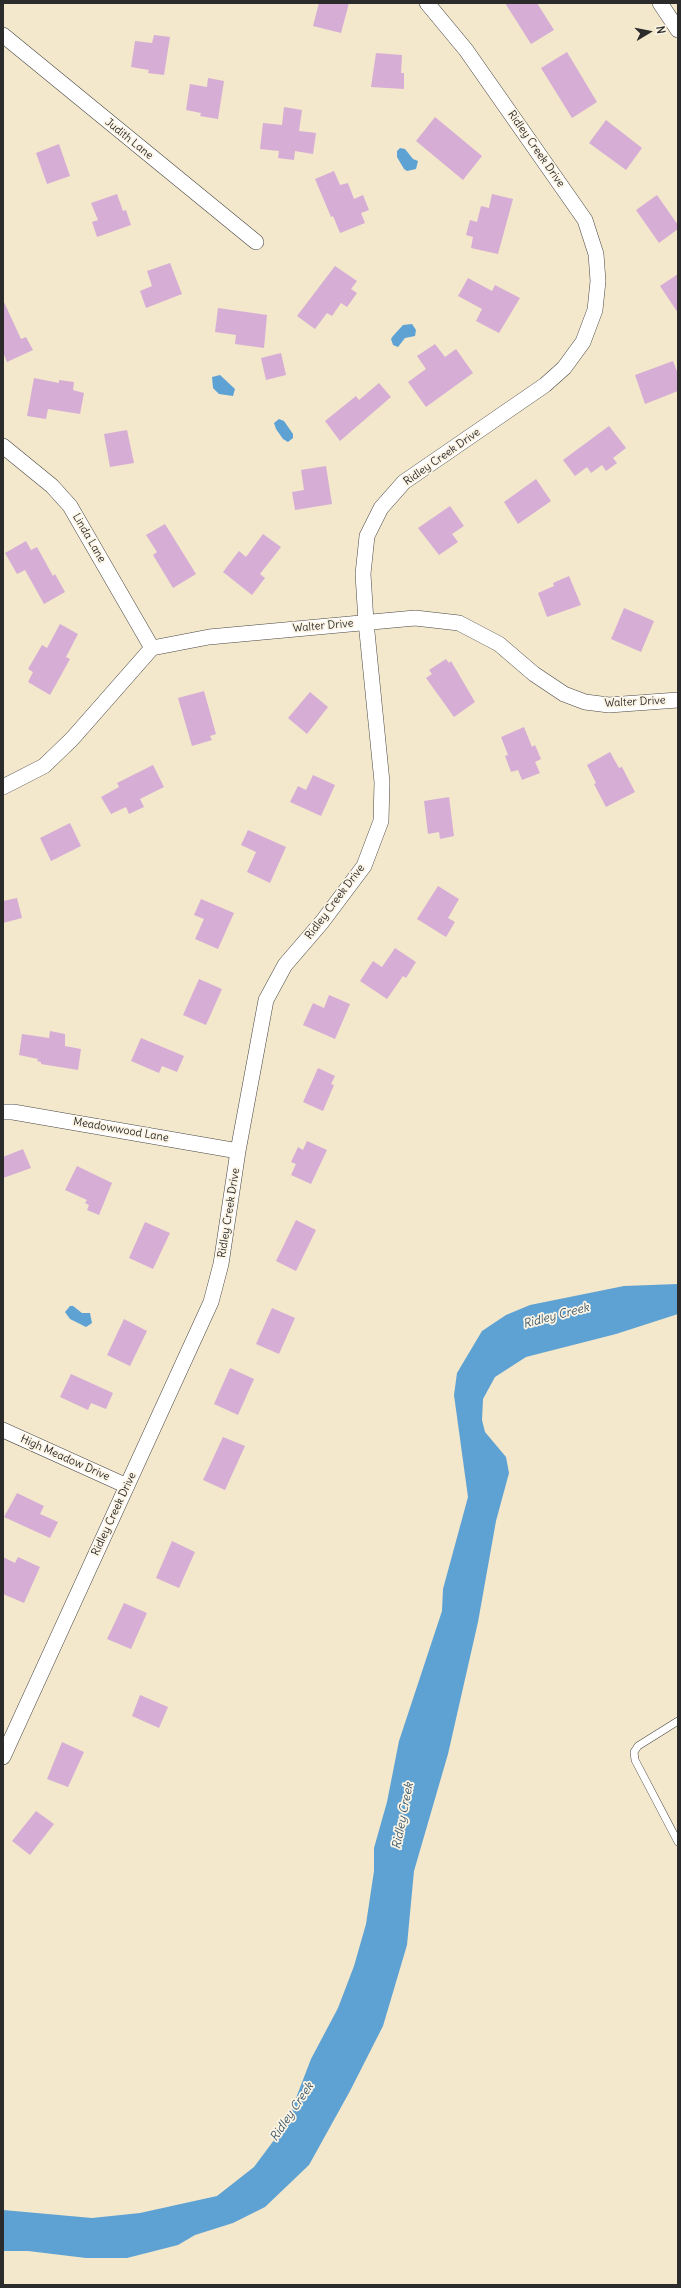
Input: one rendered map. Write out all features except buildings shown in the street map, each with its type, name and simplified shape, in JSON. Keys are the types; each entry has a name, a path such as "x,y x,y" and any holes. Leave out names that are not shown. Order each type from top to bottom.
{"street":[{"name":"Ridley Creek Drive","path":"3,1757 211,1302 220,1264 238,1151 266,1000 285,965 322,922 364,866 380,821 382,782 366,622 363,574 367,536 381,508 404,482 545,386 564,368 583,342 595,310 598,281 596,254 583,216 466,50 427,3"},
{"path":"660,3 678,30"},
{"name":"Judith Lane","path":"3,35 256,242"},
{"name":"Linda Lane","path":"3,446 52,486 70,506 152,648"},
{"name":"Walter Drive","path":"152,648 209,637 415,618 459,623 498,644 534,674 564,694 585,702 609,705 678,700"},
{"path":"3,787 44,766 72,739 152,648"},
{"name":"Meadowwood Lane","path":"3,1112 13,1112 238,1151"},
{"name":"High Meadow Drive","path":"3,1430 127,1486"}],"lane":[{"path":"678,1721 638,1746 634,1752 635,1760 678,1842"}],"water":[{"path":"400,148 405,149 413,159 418,161 416,169 407,171 404,169 397,157 397,151"},
{"path":"412,324 416,330 415,336 405,338 398,347 393,345 391,339 393,336 403,325"},
{"path":"220,375 235,389 233,396 219,394 213,388 212,377"},
{"path":"279,419 284,421 293,434 293,438 288,442 283,439 276,429 274,423"},
{"name":"Ridley Creek","path":"678,1284 678,1314 616,1334 526,1357 495,1377 483,1399 482,1420 485,1432 506,1457 509,1473 496,1521 478,1622 448,1754 414,1871 407,1945 383,2026 350,2091 309,2165 265,2207 233,2223 195,2235 178,2245 127,2258 86,2258 28,2251 3,2251 3,2210 92,2218 140,2213 217,2196 254,2167 286,2124 311,2059 338,2008 354,1966 366,1924 374,1871 374,1848 387,1802 399,1741 442,1611 443,1589 468,1497 454,1395 457,1373 482,1331 506,1315 530,1305 624,1286"},
{"path":"70,1306 73,1306 82,1313 90,1313 92,1323 86,1327 70,1319 65,1312"}]}
